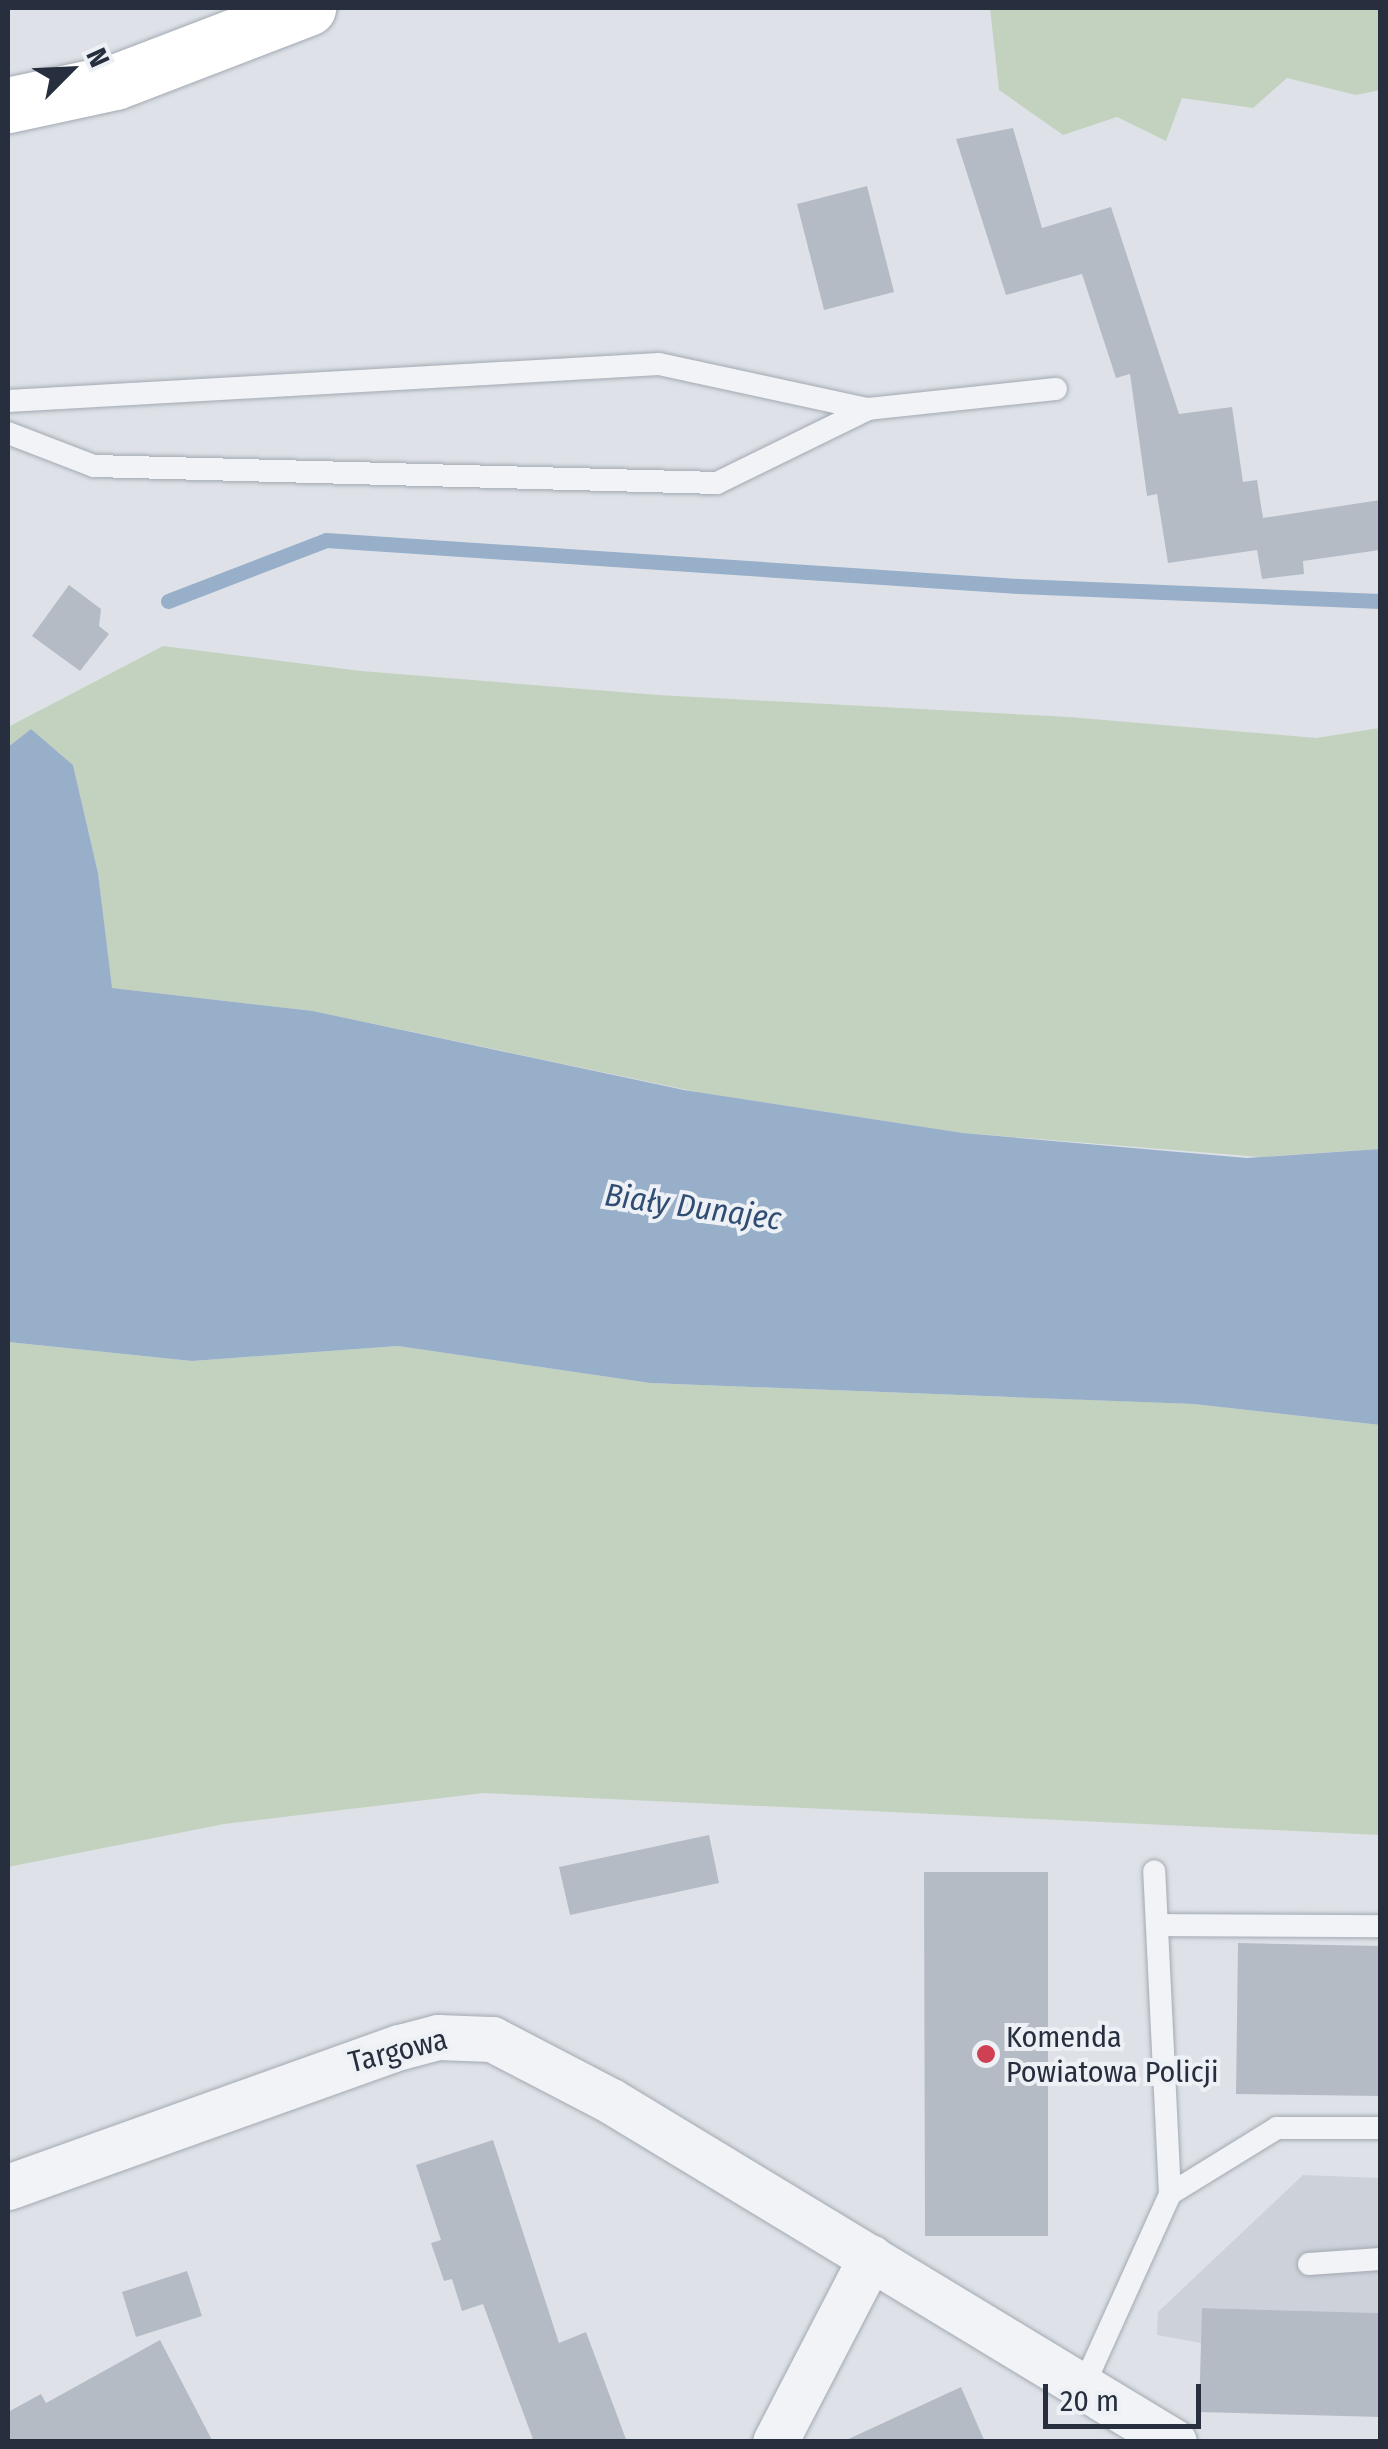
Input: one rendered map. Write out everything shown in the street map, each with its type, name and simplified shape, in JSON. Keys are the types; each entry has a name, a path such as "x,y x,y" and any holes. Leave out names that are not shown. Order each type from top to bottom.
{"street":[{"path":"8,105 115,82 308,8"},
{"name":"Targowa","path":"8,2187 355,2061 466,2035 536,2057 1174,2442"},
{"path":"774,2442 871,2258"}],"lane":[{"path":"8,400 659,364 868,409 1056,389"},
{"path":"8,433 94,466 717,483 868,409"},
{"path":"1083,2387 1170,2194 1154,1871"},
{"path":"1157,1924 1380,1926"},
{"path":"1170,2194 1277,2128 1380,2128"},
{"path":"1308,2264 1380,2259"}],"shaded area":[{"path":"1303,2175 1380,2178 1380,2313 1203,2308 1201,2343 1157,2335 1158,2312"}],"green space":[{"path":"990,8 1380,8 1380,90 1356,95 1287,78 1253,108 1182,98 1166,141 1117,117 1063,135 999,90"},
{"path":"163,646 361,671 658,695 1069,717 1316,738 1380,728 1380,1149 1260,1157 963,1133 697,1092 313,1011 111,988 98,873 73,765 31,729 8,747 8,727"},
{"path":"8,1342 192,1361 398,1346 650,1383 1195,1404 1380,1425 1380,1835 484,1793 224,1824 8,1867"}],"water":[{"name":"Biały Dunajec","path":"31,729 73,765 98,873 112,988 313,1011 684,1090 963,1133 1247,1158 1380,1149 1380,1425 1194,1404 650,1383 398,1346 192,1361 8,1342 8,747"}],"building":[{"path":"1013,128 1042,228 1111,207 1179,414 1232,407 1243,482 1257,480 1263,518 1380,500 1380,550 1303,561 1304,574 1262,579 1257,550 1168,563 1157,494 1147,496 1130,374 1116,378 1082,274 1006,295 956,139"},
{"path":"867,186 894,292 824,310 797,204"},
{"path":"69,585 101,609 99,626 109,634 80,671 32,636"},
{"path":"709,1835 719,1883 570,1915 559,1867"},
{"name":"Komenda Powiatowa Policji","path":"924,1872 1048,1872 1048,2236 925,2236"},
{"path":"1238,1943 1380,1946 1380,2096 1236,2094"},
{"path":"493,2140 559,2343 586,2332 627,2442 534,2442 483,2304 462,2311 452,2279 444,2281 431,2243 441,2240 416,2165"},
{"path":"187,2271 202,2316 136,2337 122,2292"},
{"path":"1202,2308 1380,2313 1380,2417 1199,2412"},
{"path":"160,2340 213,2442 8,2442 8,2412 41,2394 46,2403"},
{"path":"961,2387 985,2442 842,2442"}],"waterway":[{"path":"168,601 326,540 1019,586 1380,601"}],"place":[{"name":"Komenda Powiatowa Policji","path":"986,2054"}]}
